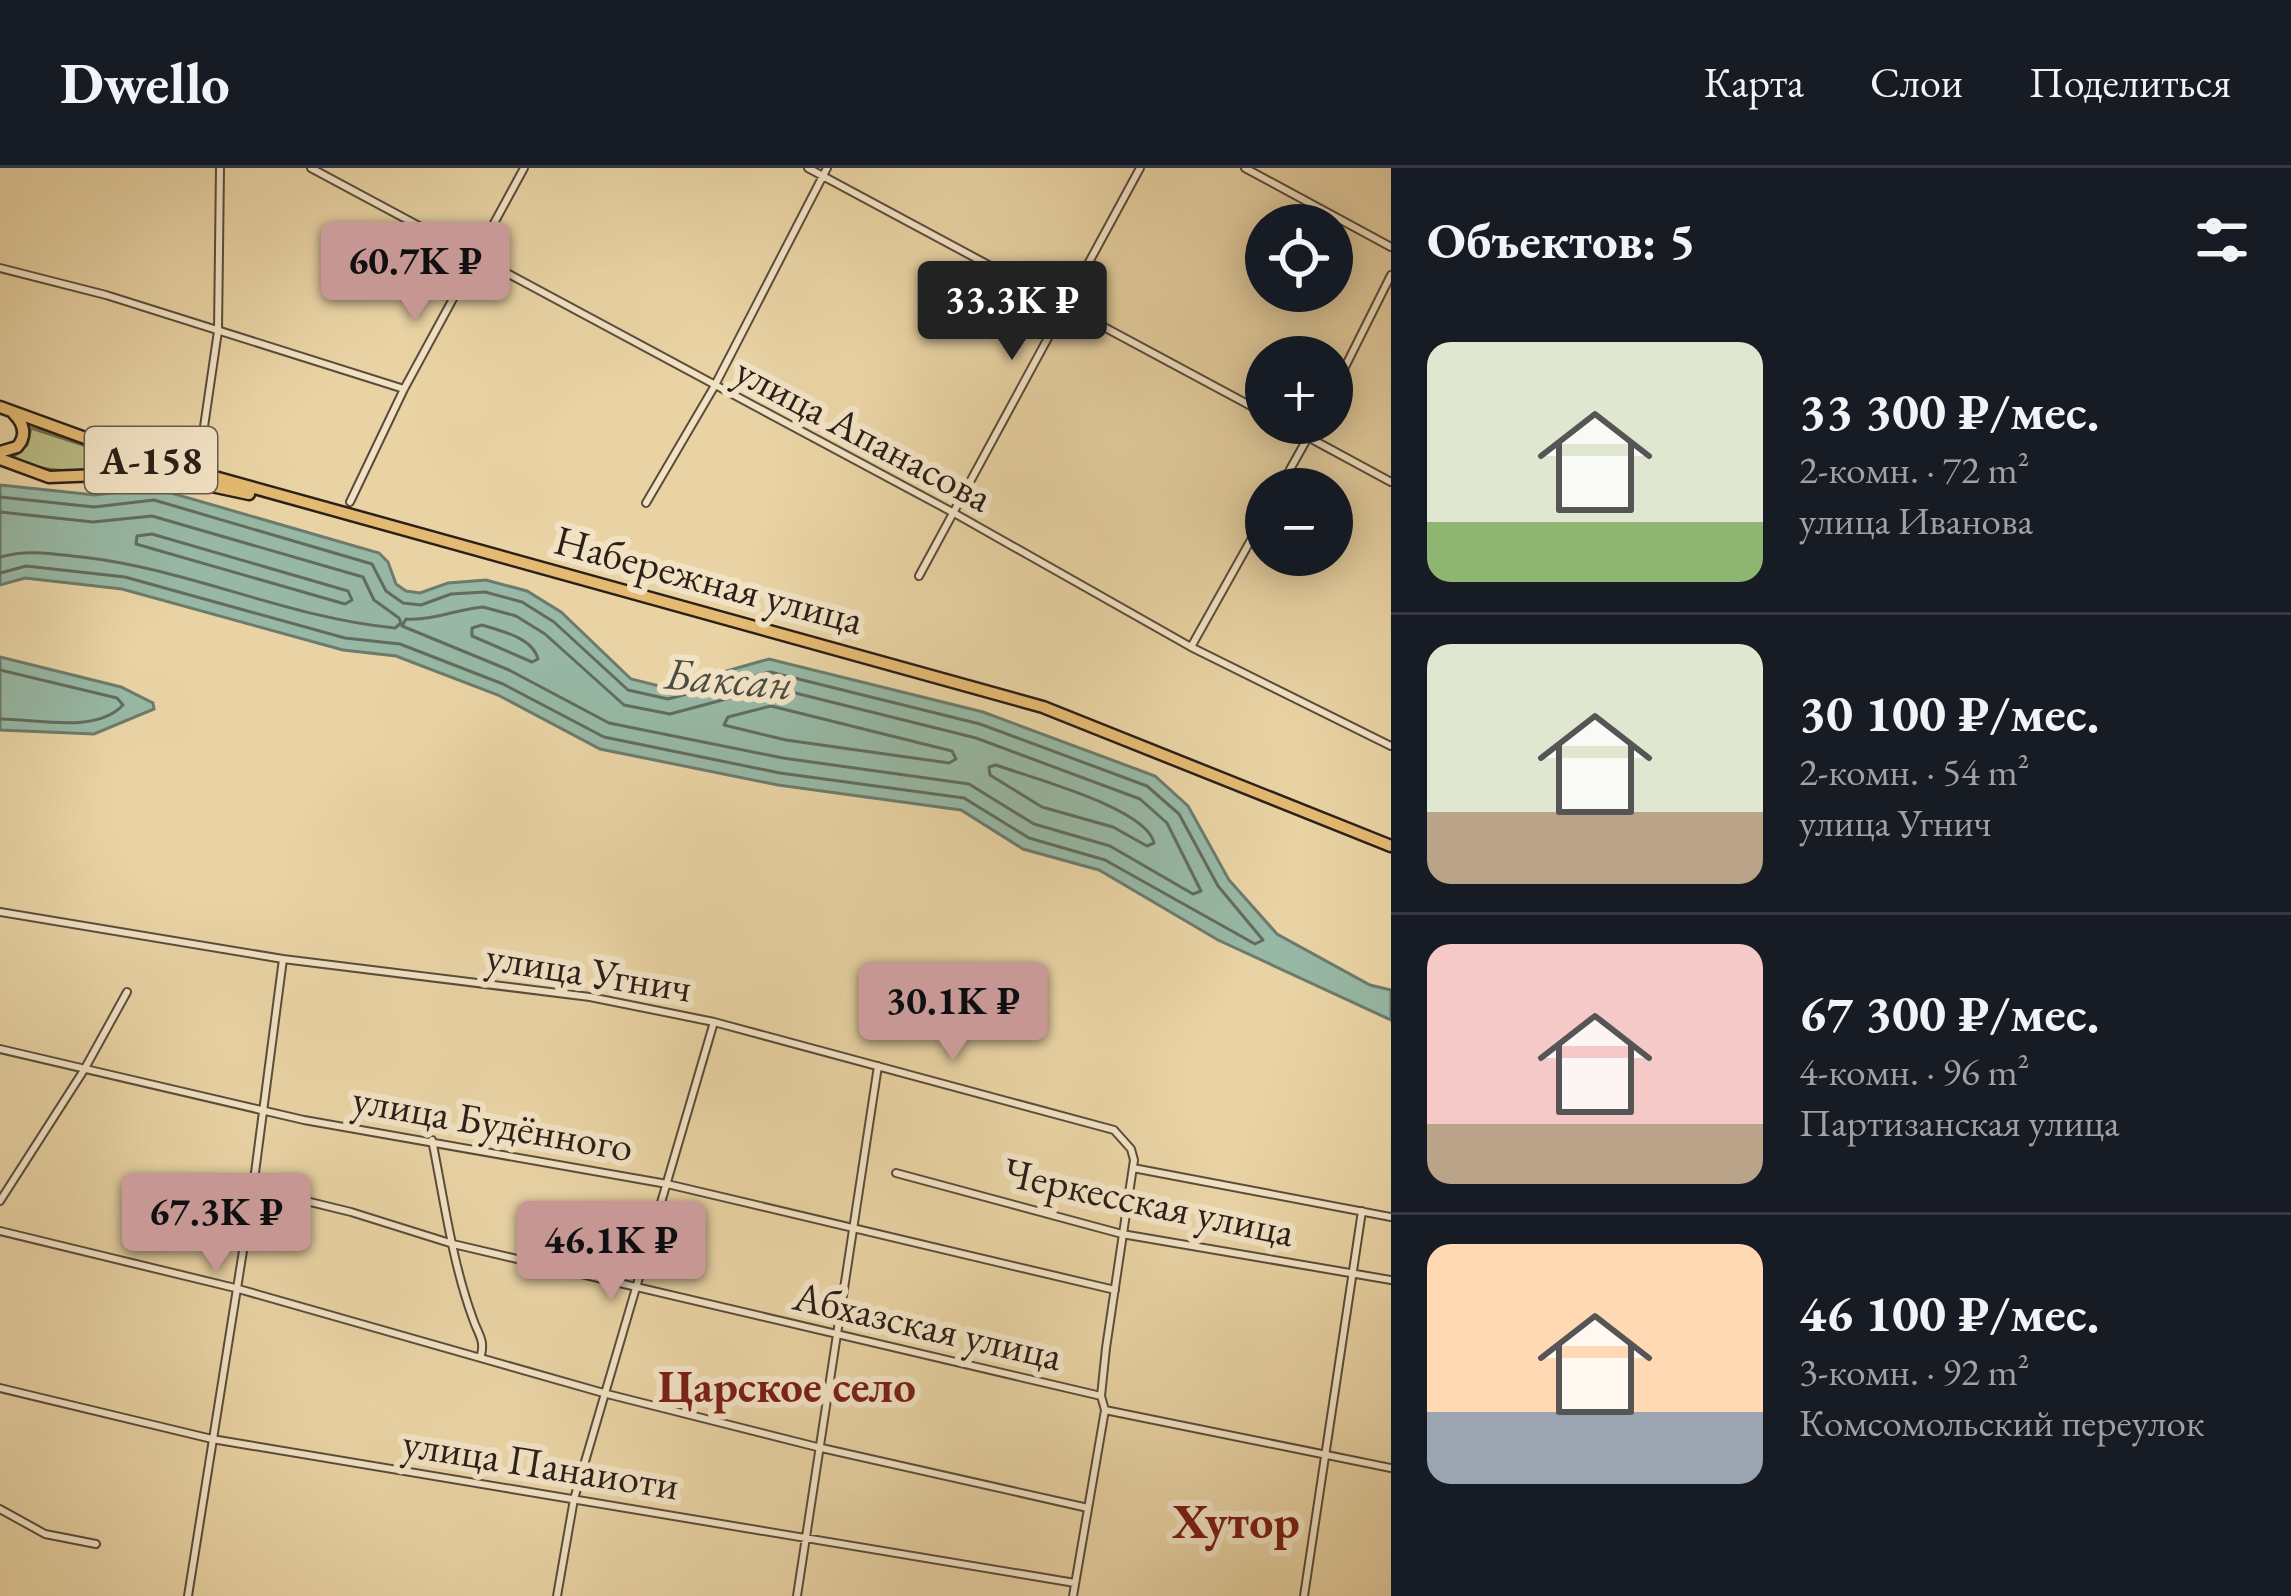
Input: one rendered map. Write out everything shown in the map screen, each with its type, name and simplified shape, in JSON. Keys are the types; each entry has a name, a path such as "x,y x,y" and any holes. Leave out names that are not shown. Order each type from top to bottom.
{"main road":[{"path":"0,455 17,447 23,436 22,424 6,409"},
{"name":"Набережная улица","path":"6,409 121,451 1043,707 1391,846"},
{"name":"А-158","path":"0,455 49,477 151,473 305,503"}],"street":[{"path":"200,454 218,331 220,168"},
{"name":"улица Апанасова","path":"311,168 954,513 1191,647 1391,746"},
{"path":"350,502 404,388 524,168"},
{"path":"808,168 825,172 1245,403"},
{"path":"919,576 1140,168"},
{"path":"1245,168 1391,247"},
{"path":"646,503 714,387 825,172"},
{"path":"0,268 404,388"},
{"path":"1353,351 1391,275"},
{"path":"1321,444 1391,482"},
{"path":"1191,647 1245,551"},
{"name":"улица Угнич","path":"0,912 284,959 590,997 714,1022 1105,1126 1131,1150 1132,1168"},
{"path":"188,1596 284,959"},
{"path":"0,1201 128,992"},
{"path":"557,1596 574,1499 714,1022"},
{"name":"улица Будённого","path":"0,1049 264,1110 667,1184 1115,1290"},
{"path":"796,1596 878,1066"},
{"path":"432,1140 453,1244 482,1339 481,1355"},
{"path":"1073,1596 1105,1410 1101,1396 1132,1168 1391,1216"},
{"name":"Черкесская улица","path":"896,1173 1122,1234 1391,1280"},
{"name":"Абхазская улица","path":"253,1188 351,1211 453,1244 1101,1396"},
{"path":"1304,1596 1362,1211"},
{"path":"0,1231 235,1288 817,1448 1088,1508"},
{"name":"улица Панаиоти","path":"0,1388 212,1439 1075,1583"},
{"path":"1105,1410 1391,1468"},
{"path":"0,1509 44,1534 96,1544"}],"green space":[{"path":"31,428 138,465 74,471 28,464 13,457 27,445"}],"water":[{"name":"Баксан","path":"0,485 95,495 154,488 379,553 396,584 406,591 420,593 448,583 486,580 527,591 561,612 631,679 667,688 769,659 983,712 1155,776 1188,806 1229,880 1277,934 1370,985 1391,990 1391,1020 1218,940 1099,870 1023,849 961,810 778,785 600,749 498,695 396,656 343,650 122,589 25,578 0,585"},
{"path":"0,657 121,687 153,703 154,709 94,734 0,730"}],"district":[{"name":"Царское село","path":"787,1386"},
{"name":"Хутор","path":"1236,1521"}]}
